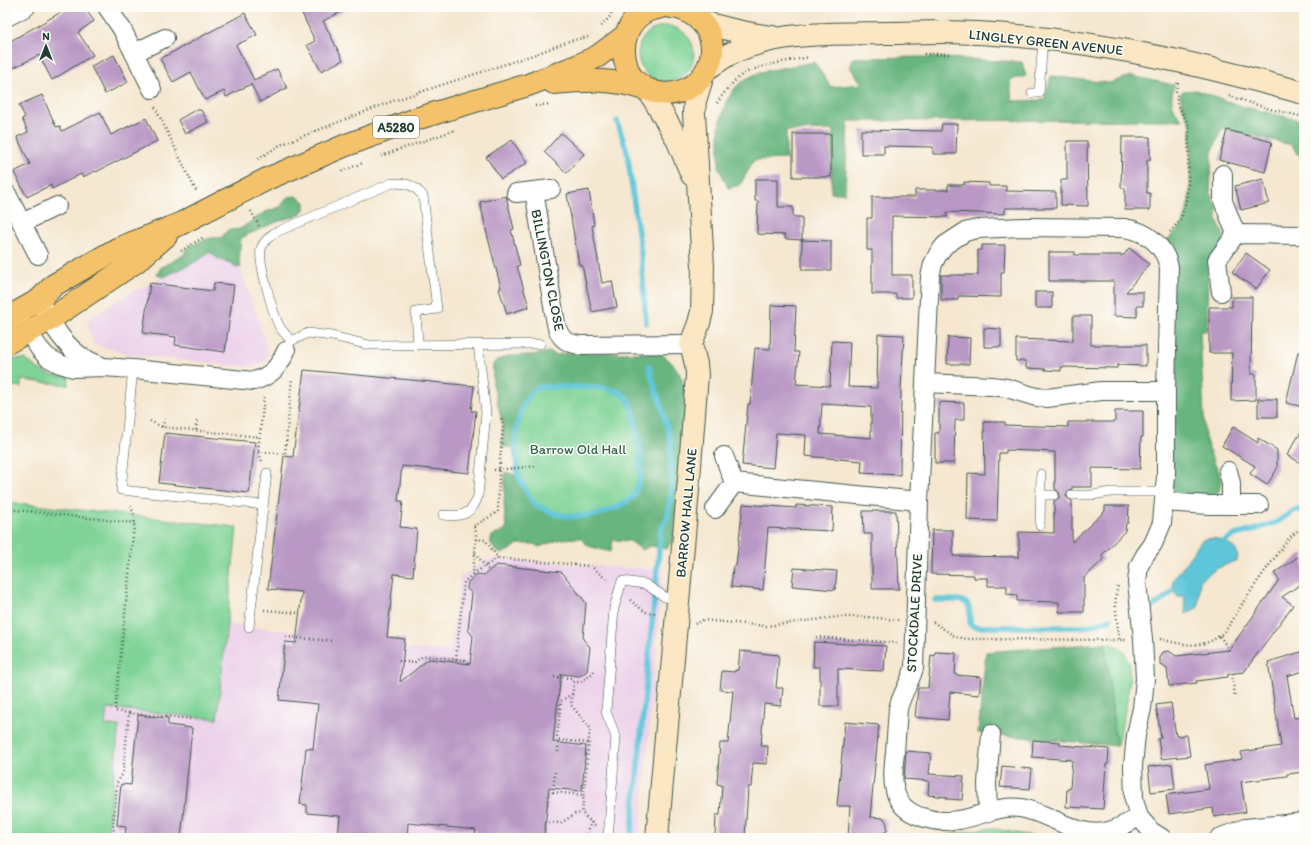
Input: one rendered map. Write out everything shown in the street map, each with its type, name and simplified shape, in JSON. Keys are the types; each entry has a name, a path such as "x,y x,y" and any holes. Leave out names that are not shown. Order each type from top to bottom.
{"main road":[{"name":"A5280","path":"529,96 577,66 598,56 633,21 648,11 661,7"},
{"path":"671,7 677,7 690,12 700,21 707,31 711,43 711,56 705,73"},
{"path":"633,21 623,47 624,60 628,72 636,82 648,90"},
{"name":"A5280","path":"11,316 39,300 54,285 117,249 180,224 267,178 344,146 419,118 605,80 618,81 663,94 678,94 691,88 705,73"},
{"name":"A5280","path":"7,344 49,320 137,261 180,224"}],"street":[{"path":"7,17 26,7"},
{"path":"107,7 122,29 152,88"},
{"name":"LINGLEY GREEN AVENUE","path":"700,21 750,34 783,38"},
{"name":"LINGLEY GREEN AVENUE","path":"705,73 731,53 754,45 783,38 868,33 944,32 1043,39 1120,50 1167,59 1304,93"},
{"path":"134,53 165,38"},
{"path":"691,344 702,311 703,247 698,191 694,113 695,101 705,73"},
{"path":"648,90 677,139 698,191"},
{"path":"1223,174 1223,201 1236,234"},
{"name":"BILLINGTON CLOSE","path":"516,194 551,188"},
{"name":"BILLINGTON CLOSE","path":"534,191 556,324 560,336 564,340 570,344 579,346 691,344"},
{"path":"7,194 38,256"},
{"path":"22,223 57,206"},
{"name":"STOCKDALE DRIVE","path":"1139,817 1108,832 1090,833 1073,828 1031,810 1018,807 1002,808 958,820 943,821 927,819 915,815 907,810 897,798 892,781 898,709 899,702 911,680 914,668 919,500 930,277 933,264 938,254 945,245 966,232 991,227 1124,228 1132,229 1147,235 1164,251 1170,267 1166,391"},
{"path":"1236,234 1304,235"},
{"path":"1221,292 1218,260 1236,234"},
{"path":"39,300 49,320 74,351 84,358 103,367"},
{"path":"11,316 28,332 47,357 72,368 133,368 254,381 271,374 280,364 289,346"},
{"name":"BARROW HALL LANE","path":"657,838 669,596 698,375 691,344"},
{"path":"925,383 992,386 1007,388 1036,397 1047,398 1101,391 1166,391 1165,497 1162,523 1158,534 1139,566 1137,582 1143,639 1144,679 1142,708 1136,735 1133,766 1134,799 1139,817 1151,831 1162,838"},
{"path":"724,456 734,483"},
{"path":"1228,471 1231,483 1232,505"},
{"path":"734,483 919,500"},
{"path":"715,509 734,483"},
{"path":"1165,497 1232,505 1259,505"},
{"path":"988,812 987,783 991,734"},
{"path":"1218,838 1245,828 1280,831 1304,822"}],"lane":[{"path":"1032,93 1039,93 1043,39"},
{"path":"418,344 416,312 438,309 423,196 416,188 406,183 392,183 280,230 267,239 261,249 261,259 274,313 289,346 308,333 332,336 369,345 540,344"},
{"path":"443,515 455,516 468,512 476,503 478,496 486,413 478,344"},
{"path":"133,368 121,490 264,505"},
{"path":"249,627 267,473"},
{"path":"1040,526 1041,474"},
{"path":"1072,495 1092,495 1111,492 1165,497"},
{"path":"1041,495 1054,495"},
{"path":"608,838 616,737 606,712 614,608 622,581 645,584 669,596"}],"path":[{"path":"599,30 609,18 614,7"},
{"path":"918,54 956,54"},
{"path":"713,107 742,75 766,66 815,56"},
{"path":"1168,235 1176,226 1184,210 1189,164 1189,126 1177,103 1176,92 1179,81 1171,79"},
{"path":"152,88 153,103 197,193"},
{"path":"1223,94 1270,109 1304,117"},
{"path":"529,96 553,103"},
{"path":"378,157 457,130"},
{"path":"335,174 363,162"},
{"path":"244,214 258,208"},
{"path":"251,211 267,239"},
{"path":"176,254 210,233"},
{"path":"258,451 285,454 292,376"},
{"path":"264,393 258,451 267,473"},
{"path":"162,427 165,419"},
{"path":"196,430 197,420"},
{"path":"150,421 162,427 260,437"},
{"path":"510,468 537,466"},
{"path":"131,491 130,504 135,516 135,523 115,711 193,719"},
{"path":"7,509 135,523"},
{"path":"473,574 476,538 474,527"},
{"path":"1159,638 1183,645 1194,645 1207,642 1220,636 1287,541 1302,529"},
{"path":"476,538 485,540 498,558"},
{"path":"475,553 489,571"},
{"path":"456,659 464,582 473,574 498,558 591,566 607,580 622,581"},
{"path":"251,609 300,613"},
{"path":"645,612 658,614"},
{"path":"703,620 766,626 838,617 867,617 905,620"},
{"path":"930,622 935,623 956,637 966,639 1132,640"},
{"path":"1220,636 1230,652"},
{"path":"286,637 332,641"},
{"path":"816,637 914,644"},
{"path":"399,661 414,663 423,656 465,660 468,665"},
{"path":"554,677 571,678 574,682 581,682 594,673 595,667"},
{"path":"1232,674 1235,697"},
{"path":"574,682 572,705 590,728 582,813"},
{"path":"558,752 559,740 557,737 560,701 572,694"},
{"path":"116,838 112,827 117,783 123,773 130,713"},
{"path":"559,740 589,742"},
{"path":"555,772 553,792 584,794"},
{"path":"549,822 561,823 575,814 582,813"},
{"path":"582,813 599,831"},
{"path":"587,838 591,822"}],"shaded area":[{"path":"210,249 238,262 268,350 268,356 264,362 257,366 248,367 141,356 93,344 87,320 135,290 142,288"},
{"path":"488,559 663,570 640,838 7,838 105,725 107,708 217,719 227,624 386,642 392,638 405,639 405,648 451,651 460,577"}],"green space":[{"path":"666,26 677,28 686,34 692,43 694,54 692,65 686,74 677,80 666,82 655,80 646,74 640,65 638,54 640,43 646,34 655,28"},
{"path":"922,57 1022,62 1026,76 1010,80 1012,101 1044,100 1051,76 1109,83 1131,76 1174,85 1172,104 1182,120 848,121 845,193 831,193 833,130 786,131 786,159 754,160 740,185 728,188 719,168 719,126 726,102 735,88 744,80 760,72 814,62 831,87 862,84 850,67 853,58"},
{"path":"1196,90 1244,107 1304,121 1304,156 1297,154 1292,145 1222,128 1212,153 1210,193 1217,208 1217,221 1223,233 1223,243 1219,252 1208,266 1207,331 1200,331 1205,437 1212,458 1219,471 1221,481 1219,491 1205,500 1179,498 1172,488 1166,241 1179,229 1186,214 1190,193 1191,125 1183,109 1180,94 1183,91"},
{"path":"296,196 305,202 305,208 299,215 277,222 241,238 239,263 241,267 236,268 231,263 218,259 210,252 194,263 164,277 157,275 161,267 184,255 186,249 198,242 212,238 221,238 228,230 240,229 265,212 280,207 288,197"},
{"path":"549,352 557,355 566,353 659,353 676,367 684,385 687,400 674,537 667,549 651,546 642,550 630,541 613,540 611,552 588,546 580,538 561,539 539,547 534,544 518,544 501,554 495,550 490,542 492,536 506,529 504,504 505,472 518,476 534,504 552,513 572,517 599,514 620,506 634,496 640,479 641,454 634,414 628,399 619,392 599,387 539,387 532,392 523,406 518,422 515,447 502,447 503,426 493,384 493,364 506,357 535,355"},
{"path":"12,359 25,359 45,372 69,377 68,385 21,380 21,387 7,385 7,361"},
{"name":"Barrow Old Hall","path":"539,387 599,387 619,392 628,399 634,414 641,454 640,479 634,496 620,506 599,514 571,517 552,513 534,504 518,476 515,447 517,425 524,403 532,392"},
{"path":"7,502 237,527 217,719 107,708 105,725 119,726 107,838 7,838"},
{"path":"1105,643 1112,644 1121,649 1127,658 1129,667 1130,678 1127,702 1116,746"},
{"path":"1105,643 1116,746 978,733 986,652"},
{"path":"990,828 1042,838 930,838"}],"water":[{"path":"1213,538 1231,545 1237,552 1237,560 1216,569 1200,580 1198,607 1186,614 1184,596 1177,596 1173,591 1173,580 1202,540"}],"building":[{"path":"70,7 84,7 94,21 78,32 93,55 52,80 39,55 7,71 7,43"},
{"path":"299,7 351,7 323,21 343,60 321,71 307,45 315,41"},
{"path":"245,13 257,35 236,45 254,80 277,69 287,88 260,102 251,84 226,97 224,91 205,100 191,72 173,82 160,59"},
{"path":"114,55 128,82 105,94 91,66"},
{"path":"42,95 56,127 60,126 62,131 100,112 111,135 146,118 157,141 96,172 95,171 83,177 81,174 52,189 51,185 27,197 14,172 30,164 17,137 28,132 22,119 25,117 19,105"},
{"path":"195,110 201,110 208,122 185,134 178,120"},
{"path":"942,124 957,124 956,154 933,154 933,147 884,146 884,154 861,154 861,130 941,131"},
{"path":"1227,130 1272,142 1265,172 1219,160"},
{"path":"561,133 584,154 567,173 544,152"},
{"path":"793,134 831,134 831,177 793,177"},
{"path":"1122,137 1150,137 1150,160 1147,160 1147,193 1150,193 1150,210 1125,210 1125,188 1121,188"},
{"path":"512,140 527,163 501,179 486,157"},
{"path":"1067,141 1087,141 1088,206 1061,205 1061,180 1067,180"},
{"path":"755,179 778,179 778,207 793,207 793,217 802,217 802,240 785,239 785,235 757,234 758,201 755,201"},
{"path":"1263,179 1269,203 1241,210 1235,186"},
{"path":"964,182 989,183 989,186 1006,186 1006,191 1056,192 1056,208 1005,208 1005,214 947,212 947,217 892,216 892,275 912,275 912,298 896,298 896,294 872,294 872,250 867,250 867,218 872,218 872,197 915,197 915,190 948,190 948,185 964,185"},
{"path":"589,190 594,225 592,226 602,283 612,281 617,307 592,312 582,265 579,265 567,194"},
{"path":"506,196 514,229 511,230 520,265 517,266 529,307 507,314 499,289 501,288 480,202"},
{"path":"802,240 831,241 831,270 802,270"},
{"path":"982,245 1005,245 1004,272 1001,272 1001,297 958,296 958,300 941,300 941,275 978,275 978,250 982,250"},
{"path":"1129,248 1149,264 1126,292 1143,292 1143,306 1137,306 1137,317 1114,316 1114,281 1049,281 1049,252 1075,252 1075,255 1124,255"},
{"path":"1246,253 1270,270 1256,289 1232,272"},
{"path":"150,283 213,291 214,283 234,285 225,352 175,345 176,337 143,333"},
{"path":"1035,292 1052,292 1052,308 1035,308"},
{"path":"1232,297 1252,297 1251,374 1256,374 1256,400 1231,401 1232,353 1209,353 1209,307 1232,307"},
{"path":"771,305 796,306 794,352 799,352 796,384 830,386 832,341 850,342 848,387 877,388 878,334 904,335 901,389 900,475 861,473 862,461 805,456 806,435 776,433 773,468 742,465 748,404 750,404 755,348 770,349","holes":["822,404 871,407 871,438 820,434"]},
{"path":"1073,316 1091,316 1091,345 1146,345 1146,366 1117,365 1117,368 1061,367 1061,371 1026,368 1026,361 1016,361 1016,339 1073,341"},
{"path":"984,328 1001,329 1001,347 984,347"},
{"path":"948,337 970,338 969,364 947,364"},
{"path":"1298,352 1304,353 1304,407 1286,403"},
{"path":"304,370 474,386 471,411 476,411 469,473 402,466 398,501 403,501 400,527 417,529 413,576 394,574 387,637 405,639 400,682 429,659 470,664 473,636 468,630 472,593 467,589 468,582 477,574 484,575 496,565 562,572 586,603 583,639 590,647 587,671 580,676 561,674 553,742 586,746 582,791 549,788 544,838 475,838 476,830 408,823 407,838 338,838 340,816 307,813 307,805 300,804 306,748 313,749 318,704 279,700 285,642 296,643 302,592 268,589 284,456 293,457"},
{"path":"1258,399 1277,399 1277,417 1258,417"},
{"path":"939,402 964,403 964,420 955,420 954,463 935,463 935,433 939,433"},
{"path":"1115,411 1143,411 1143,437 1141,437 1140,469 1092,468 1092,487 1072,487 1066,495 1067,498 1072,501 1072,542 1105,511 1105,506 1129,506 1128,523 1126,523 1125,531 1101,556 1104,559 1084,578 1084,612 1059,612 1059,602 1017,601 1017,595 1007,594 1007,586 988,586 988,578 974,578 974,575 931,574 932,530 953,530 953,556 1019,557 1019,532 1054,533 1054,501 1059,498 1060,495 1055,489 1055,452 1006,450 1006,453 999,453 997,521 967,520 968,473 985,474 984,422 1005,422 1005,425 1068,427 1068,422 1115,422"},
{"path":"1233,427 1258,443 1258,438 1277,450 1277,469 1267,485 1250,474 1255,466 1222,446"},
{"path":"1304,427 1304,465 1287,455"},
{"path":"165,433 255,442 249,493 159,483"},
{"path":"743,504 796,508 796,505 833,507 832,531 768,528 763,590 731,587 733,566 736,566"},
{"path":"863,511 896,511 899,589 872,589 872,534 864,534"},
{"path":"1304,553 1304,582 1282,597 1293,605 1244,672 1228,674 1228,677 1196,681 1197,683 1169,686 1167,669 1160,664 1160,658 1163,652 1169,651 1176,656 1229,650 1279,580 1274,573"},
{"path":"794,568 837,571 835,590 792,586"},
{"path":"814,642 886,646 884,671 838,669 838,706 820,706 820,667 813,667"},
{"path":"740,651 779,655 776,688 783,688 781,706 764,704 761,746 768,746 767,764 753,763 751,787 748,787 745,838 715,838 716,815 720,815 722,785 717,784 720,743 728,743 733,691 720,690 722,671 735,672 735,670 738,670"},
{"path":"1304,651 1304,671 1287,676 1294,718 1304,717 1304,733 1300,734 1304,772 1287,774 1287,776 1241,782 1246,812 1214,817 1213,808 1169,814 1166,795 1209,789 1205,765 1242,759 1241,752 1281,746 1268,662"},
{"path":"935,652 956,653 955,675 981,677 979,695 950,692 948,720 915,717 918,688 928,688 931,655 935,656"},
{"path":"1171,703 1176,736 1187,735 1190,756 1161,759 1158,739 1161,738 1156,705"},
{"path":"138,715 168,718 168,725 192,728 181,838 125,838 126,826 117,825 121,784 131,785"},
{"path":"845,722 879,725 870,817 884,818 887,824 887,831 876,838 848,838 850,806 837,806"},
{"path":"1033,740 1060,742 1060,745 1109,749 1108,764 1106,764 1103,809 1066,807 1067,789 1070,789 1072,760 1032,757"},
{"path":"906,751 931,753 929,774 964,776 962,800 928,795 929,781 904,779"},
{"path":"1172,764 1175,789 1151,792 1148,767"},
{"path":"1002,766 1032,769 1030,789 1000,787"}],"waterway":[{"path":"617,121 627,151 641,255 646,323"},
{"path":"631,838 661,530 668,516 671,494 671,443 649,366"},
{"path":"539,387 599,387 619,392 628,399 634,414 641,454 640,479 634,496 620,506 599,514 571,517 552,513 534,504 518,476 515,447 517,425 524,403 532,392 539,387"},
{"path":"1225,541 1235,535 1277,522 1295,510 1304,510"},
{"path":"1151,607 1160,602 1173,591"},
{"path":"935,600 959,600 967,603 971,625 975,627 1084,627 1110,619"}]}
